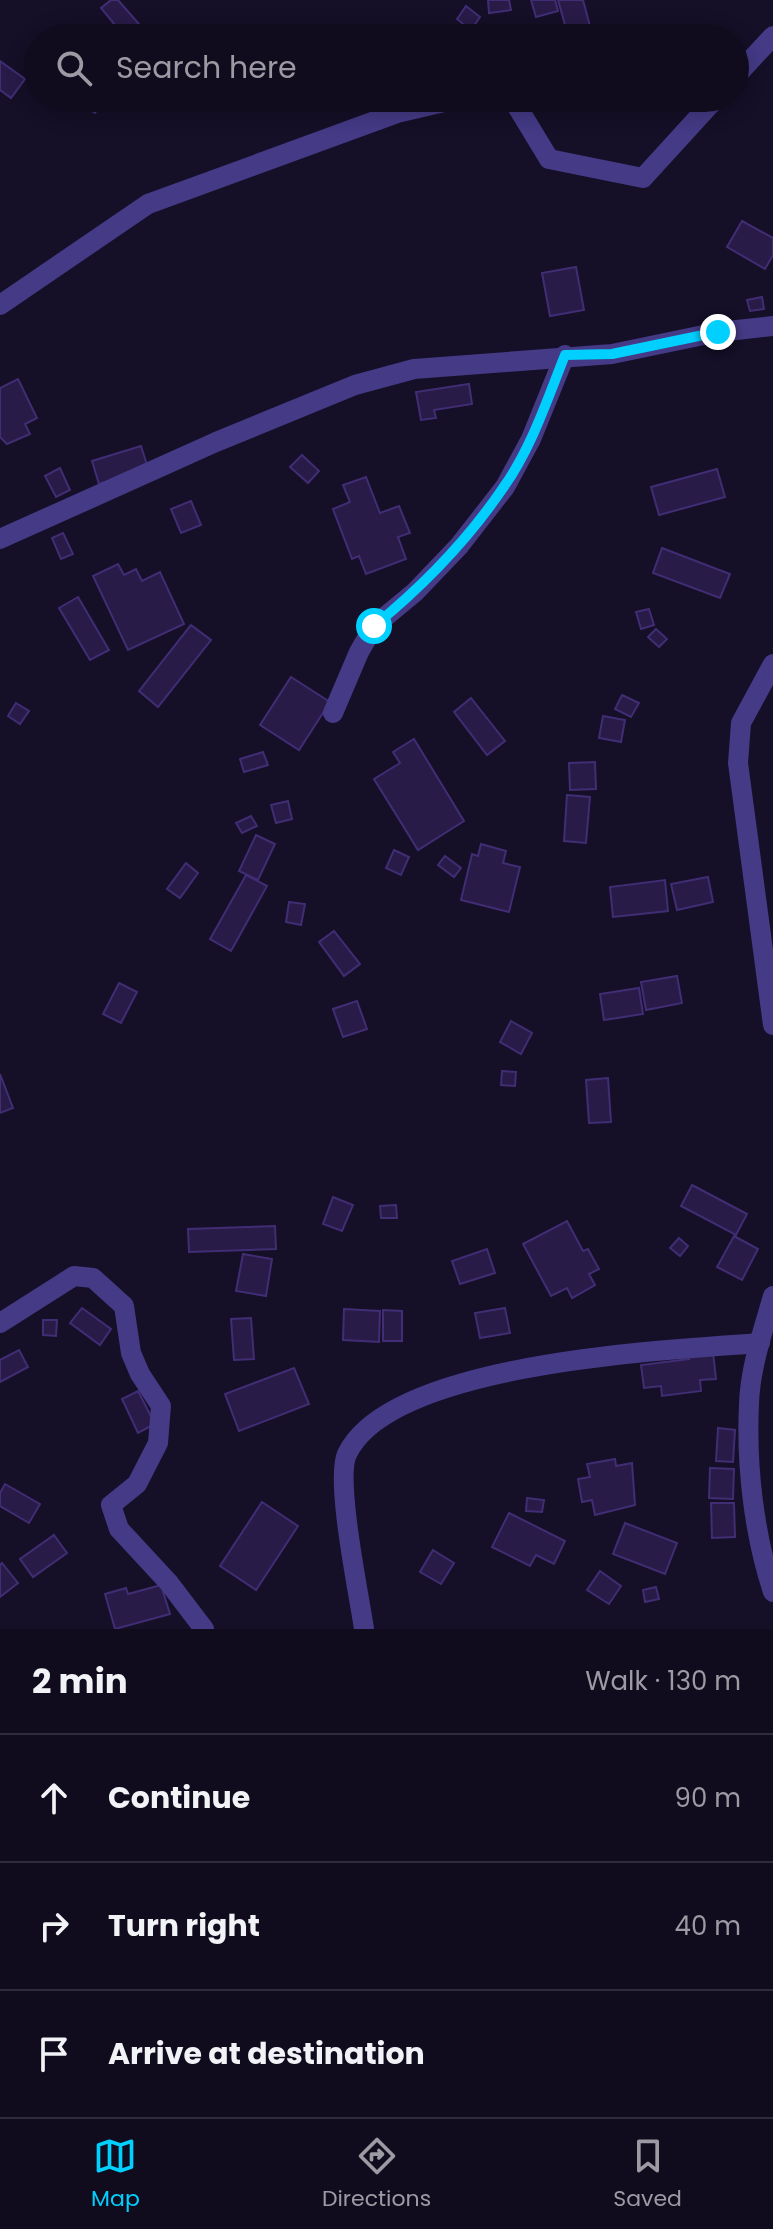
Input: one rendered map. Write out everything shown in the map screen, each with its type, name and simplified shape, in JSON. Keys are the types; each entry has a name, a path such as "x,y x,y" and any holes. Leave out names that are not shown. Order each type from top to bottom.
{"street":[{"path":"749,62 773,36"},
{"path":"0,305 148,204 401,112"},
{"path":"520,112 549,159 643,178 703,112"},
{"path":"0,539 216,442 355,385 414,369 565,355 612,354 718,332 773,326"},
{"path":"333,713 359,652 374,626 415,592 459,546 505,487 531,439 565,355"},
{"path":"773,664 741,723 738,763 773,1025"},
{"path":"0,1323 74,1276 93,1278 124,1306 131,1353 140,1374 161,1406 158,1443 137,1484 111,1505 119,1529 169,1583 204,1629"},
{"path":"773,1296 749,1403 751,1472 761,1555 773,1592"},
{"path":"364,1629 344,1484 346,1456 364,1429 405,1404 472,1381 553,1362 760,1343"}],"building":[{"path":"111,0 118,0 139,24 114,24 101,8"},
{"path":"488,0 509,0 511,10 489,13"},
{"path":"531,0 555,0 558,11 536,17"},
{"path":"558,0 583,0 589,24 565,24"},
{"path":"466,6 480,17 475,24 463,24 457,19"},
{"path":"0,61 24,80 11,98 0,90"},
{"path":"742,221 773,238 773,255 765,269 727,247"},
{"path":"576,267 584,310 550,316 542,273"},
{"path":"762,297 764,309 750,311 747,300"},
{"path":"18,379 37,418 25,424 30,434 7,444 0,437 0,388"},
{"path":"469,384 472,404 434,410 436,418 421,420 416,392"},
{"path":"141,446 148,468 99,484 92,461"},
{"path":"302,455 319,471 308,483 290,467"},
{"path":"60,468 70,490 56,497 45,476"},
{"path":"717,469 725,497 659,515 651,487"},
{"path":"366,477 380,513 399,506 410,533 398,537 406,559 366,574 359,556 352,559 333,509 350,502 343,485"},
{"path":"191,501 201,525 181,533 171,509"},
{"path":"63,533 73,554 61,559 52,538"},
{"path":"662,548 730,574 720,598 653,573"},
{"path":"118,564 124,575 136,569 142,581 160,572 184,624 128,650 93,576"},
{"path":"78,597 109,650 90,660 59,608"},
{"path":"649,609 654,625 641,629 636,612"},
{"path":"191,625 211,640 158,707 139,691"},
{"path":"656,629 667,639 659,647 648,637"},
{"path":"291,677 330,702 299,750 260,725"},
{"path":"622,695 639,703 631,717 615,709"},
{"path":"471,698 505,741 487,755 454,712"},
{"path":"16,703 29,711 20,724 8,716"},
{"path":"603,716 625,720 621,742 599,738"},
{"path":"414,739 464,821 418,850 374,779 400,763 393,752"},
{"path":"263,752 268,765 244,772 240,759"},
{"path":"595,762 596,789 570,790 569,763"},
{"path":"567,795 590,797 586,843 564,841"},
{"path":"288,801 292,819 276,823 271,805"},
{"path":"251,816 257,826 242,833 236,823"},
{"path":"256,835 275,844 258,880 239,871"},
{"path":"481,844 506,851 503,863 520,867 509,912 461,900 472,854 478,856"},
{"path":"394,850 409,857 401,875 386,868"},
{"path":"445,856 461,868 454,877 438,865"},
{"path":"186,863 198,873 180,898 167,889"},
{"path":"246,875 267,886 231,951 210,939"},
{"path":"708,877 713,902 677,910 671,884"},
{"path":"665,880 668,911 613,917 610,887"},
{"path":"289,902 305,904 301,925 286,922"},
{"path":"334,931 360,964 344,976 319,942"},
{"path":"677,976 682,1003 646,1010 641,982"},
{"path":"119,983 137,992 121,1023 103,1014"},
{"path":"639,988 643,1014 604,1020 600,994"},
{"path":"357,1001 367,1029 343,1037 333,1009"},
{"path":"511,1021 532,1033 521,1054 500,1042"},
{"path":"502,1071 516,1072 515,1086 501,1085"},
{"path":"0,1074 13,1108 0,1113"},
{"path":"608,1078 611,1122 589,1123 586,1080"},
{"path":"692,1185 747,1214 736,1235 681,1206"},
{"path":"333,1197 353,1205 342,1231 323,1224"},
{"path":"396,1205 397,1218 381,1218 380,1206"},
{"path":"567,1221 583,1251 588,1249 599,1269 589,1274 595,1285 572,1298 567,1288 551,1296 523,1244"},
{"path":"275,1226 276,1249 189,1252 188,1229"},
{"path":"734,1236 758,1249 742,1280 717,1267"},
{"path":"679,1238 688,1246 680,1256 670,1248"},
{"path":"487,1249 495,1273 460,1284 452,1261"},
{"path":"243,1254 272,1259 266,1296 236,1291"},
{"path":"82,1308 111,1329 100,1345 70,1323"},
{"path":"505,1308 510,1333 480,1338 475,1313"},
{"path":"344,1309 380,1311 379,1342 343,1340"},
{"path":"383,1310 402,1311 402,1341 383,1341"},
{"path":"251,1318 254,1359 234,1360 231,1319"},
{"path":"43,1320 57,1320 56,1336 43,1335"},
{"path":"19,1350 28,1367 0,1382 0,1360"},
{"path":"713,1352 716,1379 700,1380 701,1391 662,1396 661,1386 644,1388 641,1365 689,1359 689,1355"},
{"path":"294,1368 309,1404 239,1431 225,1394"},
{"path":"138,1391 155,1424 138,1433 122,1399"},
{"path":"718,1428 735,1430 733,1462 716,1461"},
{"path":"615,1459 616,1466 632,1463 635,1505 595,1515 592,1500 582,1502 578,1479 590,1477 587,1464"},
{"path":"710,1468 734,1469 733,1499 709,1498"},
{"path":"5,1484 40,1504 29,1523 0,1506 0,1493"},
{"path":"527,1498 544,1500 542,1512 526,1511"},
{"path":"262,1502 298,1526 256,1590 220,1566"},
{"path":"711,1503 734,1503 735,1537 712,1538"},
{"path":"509,1513 565,1541 554,1564 536,1555 530,1566 492,1547"},
{"path":"625,1523 677,1543 665,1574 613,1554"},
{"path":"54,1535 67,1553 33,1577 20,1559"},
{"path":"433,1550 454,1563 441,1584 420,1572"},
{"path":"2,1563 18,1583 0,1597 0,1565"},
{"path":"600,1571 621,1586 609,1604 587,1590"},
{"path":"161,1585 170,1614 115,1629 105,1594 126,1588 128,1594"},
{"path":"656,1587 659,1599 645,1602 643,1590"}],"route":[{"path":"374,626 415,592 459,546 505,487 531,439 565,355 612,354 718,332"}]}
